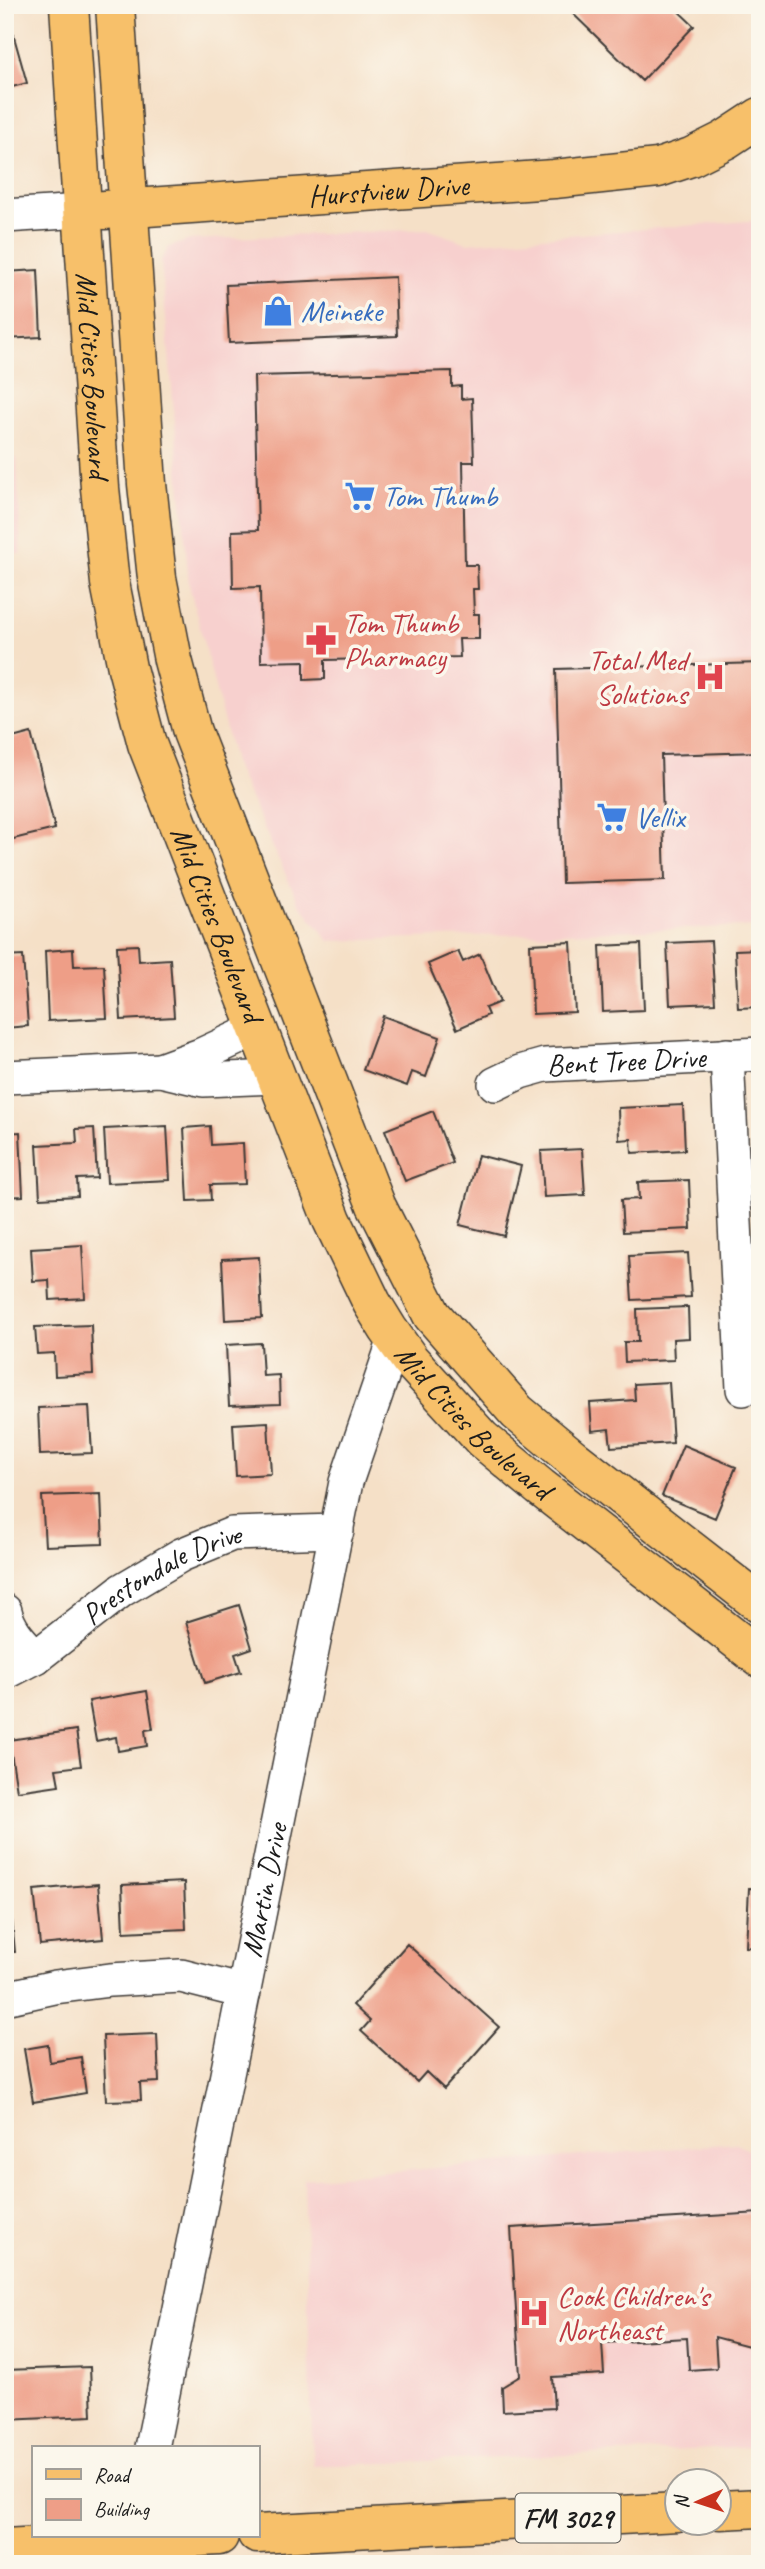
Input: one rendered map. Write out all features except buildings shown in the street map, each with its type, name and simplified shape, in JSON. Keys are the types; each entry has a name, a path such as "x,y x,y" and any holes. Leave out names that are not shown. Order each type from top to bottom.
{"main road":[{"name":"Mid Cities Boulevard","path":"69,5 100,488 110,583 127,668 147,744 332,1220 372,1303 395,1339 410,1360 482,1438 540,1487 760,1658"},
{"name":"Mid Cities Boulevard","path":"115,5 147,484 157,578 173,660 192,733 376,1205 432,1315 449,1338 517,1412 760,1604"},
{"name":"Hurstview Drive","path":"81,211 526,181 658,168 691,157 760,117"},
{"path":"127,668 173,660"},
{"path":"395,1339 411,1339 440,1353 500,1418 537,1427"},
{"path":"734,2509 760,2508"},
{"name":"FM 3029","path":"259,2534 664,2513"},
{"path":"5,2548 150,2546 205,2538"}],"street":[{"name":"Hurstview Drive","path":"5,216 81,211"},
{"path":"160,1070 201,1055 257,1029"},
{"name":"Bent Tree Drive","path":"495,1084 520,1072 545,1065 760,1054"},
{"path":"727,1055 743,1389"},
{"path":"5,1077 160,1070 203,1080 276,1077"},
{"name":"Martin Drive","path":"152,2446 346,1482 395,1339"},
{"name":"Prestondale Drive","path":"5,1673 36,1657 122,1590 181,1555 232,1534 337,1531"},
{"path":"5,1611 7,1622 16,1636 36,1657"},
{"path":"5,1998 55,1987 110,1980 181,1976 244,1992"}],"shaded area":[{"path":"760,220 760,926 329,941 299,903 235,766 189,585 161,261 169,247 190,240 428,229 467,243"},
{"path":"5,458 17,458 21,554 5,555"},
{"name":"Cook Children's Northeast","path":"737,2143 760,2158 760,2447 313,2466 304,2179"}],"place":[{"name":"Meineke","path":"278,311"},
{"name":"Tom Thumb","path":"360,496"},
{"name":"Tom Thumb Pharmacy","path":"321,640"},
{"name":"Total Med Solutions","path":"710,677"},
{"name":"Vellix","path":"612,817"},
{"name":"Cook Children's Northeast","path":"534,2313"}]}
